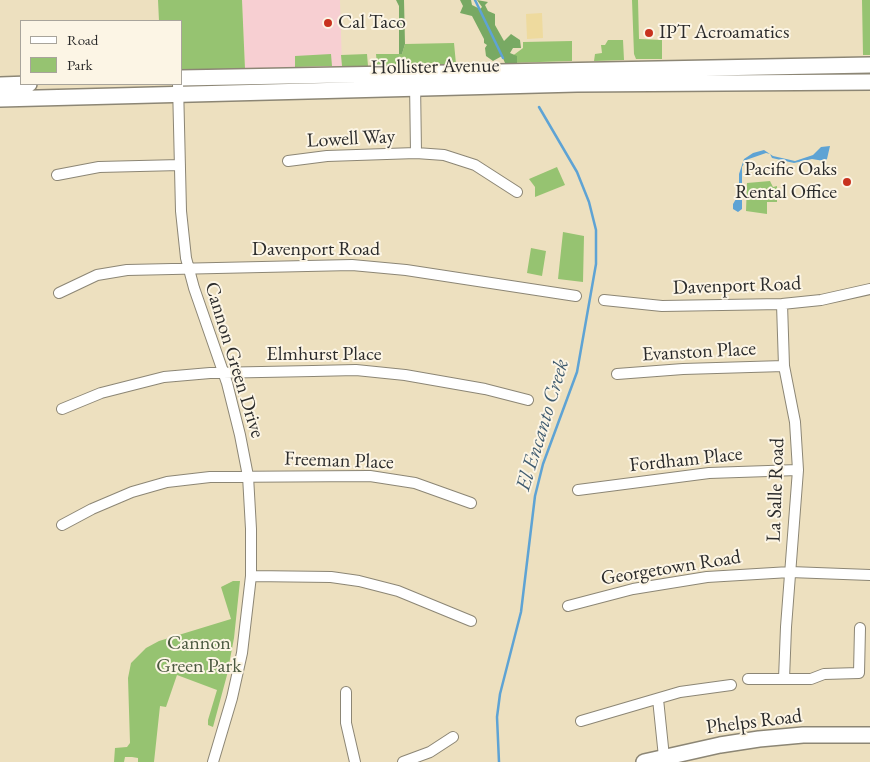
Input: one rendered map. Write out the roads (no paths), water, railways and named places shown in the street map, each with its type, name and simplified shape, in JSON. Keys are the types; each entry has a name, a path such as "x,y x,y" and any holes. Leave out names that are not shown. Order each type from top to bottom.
{"main road":[{"path":"870,65 870,71"},
{"name":"Hollister Avenue","path":"182,85 415,81 870,65"},
{"name":"Hollister Avenue","path":"415,81 870,82"},
{"path":"0,85 20,84"},
{"name":"Hollister Avenue","path":"0,99 179,85"},
{"name":"Phelps Road","path":"644,762 759,740 804,736 870,735"}],"street":[{"name":"Lowell Way","path":"415,81 416,153"},
{"name":"Cannon Green Drive","path":"179,85 182,226 188,268 224,373 240,434 248,476 251,576 238,675 213,762"},
{"name":"Lowell Way","path":"288,161 328,156 416,153 444,155 465,161 494,176 517,192"},
{"path":"57,175 98,166 180,165"},
{"name":"Davenport Road","path":"59,293 81,281 107,273 139,269 370,266 576,296"},
{"name":"Davenport Road","path":"604,300 662,306 782,304 821,300 870,289"},
{"name":"La Salle Road","path":"782,304 784,366 796,431 798,470 784,679"},
{"name":"Evanston Place","path":"617,374 784,366"},
{"name":"Elmhurst Place","path":"62,409 100,393 144,381 178,375 336,370 384,372 468,386 528,400"},
{"name":"Fordham Place","path":"578,490 694,474 798,470"},
{"name":"Freeman Place","path":"62,525 112,499 160,484 194,478 343,474 382,477 427,487 471,503"},
{"name":"Georgetown Road","path":"568,606 614,593 676,581 732,574 790,572 870,575"},
{"path":"251,576 322,576 359,581 398,591 471,621"},
{"path":"748,679 811,679 824,674 859,673 860,628"},
{"path":"581,721 680,692 731,685"},
{"path":"346,692 346,723 355,762"},
{"path":"658,699 664,757"},
{"path":"403,762 430,752 453,737"}],"water":[{"path":"830,146 827,159 824,161 812,159 794,163 772,158 770,154 795,161 813,155 821,147"},
{"path":"764,150 770,154 766,153 746,160 742,167 742,209 738,212 733,209 733,204 739,194 739,174 744,159 753,153"}],"waterway":[{"name":"El Encanto Creek","path":"475,0 503,58"},
{"name":"El Encanto Creek","path":"499,762 497,717 500,694 521,612 535,496 543,464 577,372 596,264 596,230 589,202 577,172 539,107"}],"place":[{"name":"Cal Taco","path":"328,23"},
{"name":"IPT Acroamatics","path":"649,33"},
{"name":"Pacific Oaks Rental Office","path":"847,182"}],"park label":[{"name":"Cannon Green Park","path":"199,656"}]}
